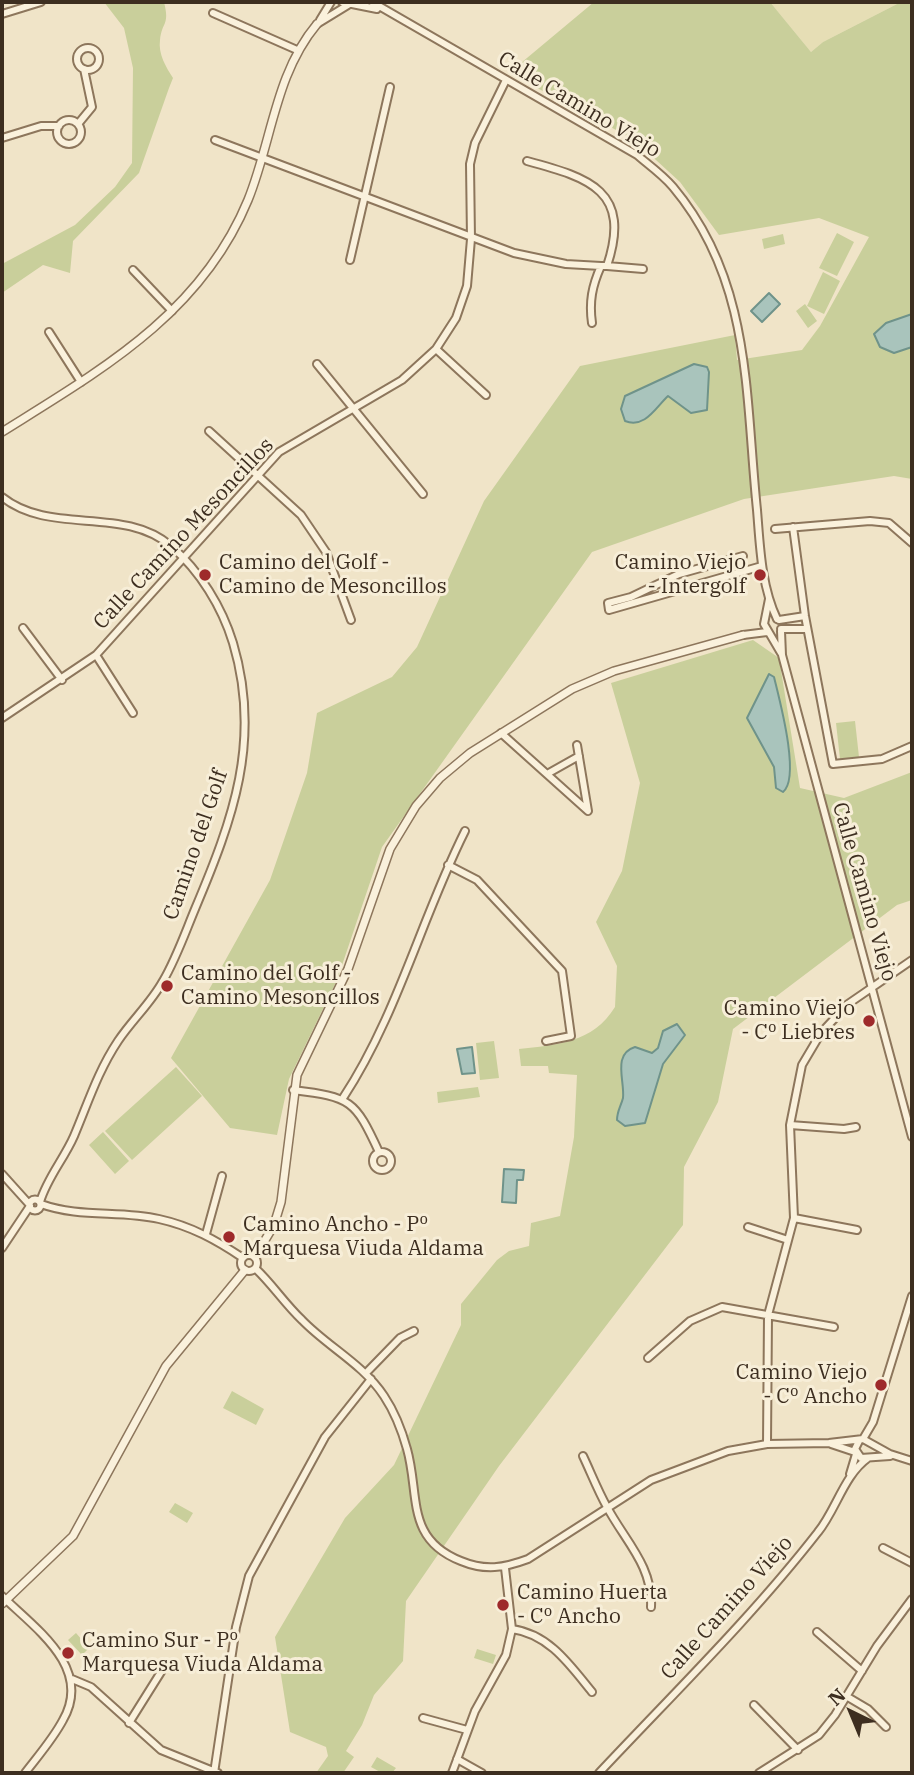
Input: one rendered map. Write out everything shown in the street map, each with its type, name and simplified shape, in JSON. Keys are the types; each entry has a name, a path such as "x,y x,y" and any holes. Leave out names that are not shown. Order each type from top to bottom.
{"street":[{"path":"2,14 41,2"},
{"path":"2,432 133,348 204,277 228,241 248,200 297,50 331,2"},
{"name":"Calle Camino Viejo","path":"372,2 637,155 671,185 716,251 737,318 762,566 769,597 781,630 782,656 912,1137"},
{"path":"317,24 351,3"},
{"name":"Calle Camino Viejo","path":"351,3 382,10"},
{"path":"212,13 297,50"},
{"path":"78,124 92,107 84,69"},
{"name":"Calle Camino Mesoncillos","path":"2,718 96,655 259,474 292,442 354,410 402,380 436,349 456,318 463,298 471,239 470,164 482,125 506,80"},
{"path":"351,260 367,199 390,87"},
{"path":"2,138 41,126 59,127 66,121 78,124"},
{"path":"59,127 60,140 72,144 81,134 78,124"},
{"path":"215,140 471,239 541,260 643,269"},
{"path":"527,161 578,175 594,186 612,209 617,229 590,297 592,323"},
{"path":"133,270 172,311"},
{"path":"50,332 81,382"},
{"path":"436,349 486,395"},
{"path":"317,363 423,494"},
{"path":"209,431 288,500 320,542 351,620"},
{"name":"Camino del Golf","path":"2,497 48,517 137,527 163,540 184,558 213,598 227,624 244,679 247,721 243,764 208,878 172,963 162,983 119,1039 94,1083 74,1137 35,1204"},
{"path":"775,529 870,521 889,523 912,543"},
{"path":"793,527 807,629 833,764 882,759 912,746"},
{"path":"743,556 679,573 631,597 608,603 609,610 762,566"},
{"name":"Calle Camino Viejo","path":"769,597 764,623 782,656"},
{"path":"743,635 771,617 778,620 805,616"},
{"path":"23,628 61,680"},
{"path":"807,629 743,635 614,671 572,690 502,733 470,753 440,778 416,806 390,849 348,969 297,1075 281,1202 274,1225 255,1257 256,1269 304,1322 371,1379 393,1412 408,1451 413,1499 430,1541 443,1553 479,1568 505,1568 554,1545 651,1480 693,1463 767,1444 861,1440 873,1443 896,1457"},
{"path":"96,655 133,713"},
{"path":"502,733 588,811"},
{"path":"577,745 588,821"},
{"path":"547,774 579,756"},
{"path":"343,1098 379,1037 448,865 465,831"},
{"path":"448,865 477,880 562,971 571,1036 547,1041"},
{"path":"767,1444 768,1315 794,1218 790,1125 802,1065 821,1033 848,1004 912,960"},
{"path":"293,1090 343,1098 364,1118 379,1152"},
{"path":"790,1125 856,1127"},
{"path":"2,1174 35,1204 106,1215 158,1218 206,1234 243,1258"},
{"path":"206,1234 222,1176"},
{"path":"2,1248 35,1204"},
{"path":"794,1218 858,1230"},
{"path":"748,1227 788,1240"},
{"path":"245,1270 241,1263 243,1258 249,1255 255,1257"},
{"path":"25,1773 65,1717 72,1679 63,1658 3,1600 73,1536 166,1366 245,1270 256,1269"},
{"path":"849,1479 861,1440 873,1422 912,1296"},
{"path":"648,1358 690,1321 722,1307 834,1326"},
{"path":"366,1373 400,1338 414,1331"},
{"path":"72,1679 92,1687 162,1750 215,1773 236,1627 249,1576 325,1437 371,1379"},
{"path":"869,1457 873,1443 873,1422"},
{"path":"829,1443 869,1457 896,1457 912,1461"},
{"path":"583,1457 607,1507 642,1561 652,1594 651,1607"},
{"name":"Calle Camino Viejo","path":"599,1773 752,1610 811,1540 849,1479 869,1457"},
{"path":"883,1548 912,1563"},
{"path":"452,1773 467,1730 506,1655 512,1629 505,1568"},
{"path":"762,1772 819,1735 912,1599"},
{"path":"512,1629 524,1630 560,1653 592,1692"},
{"path":"817,1632 862,1671"},
{"path":"129,1723 166,1664"},
{"path":"846,1696 868,1709 886,1727"},
{"path":"754,1705 798,1751"},
{"path":"423,1718 467,1730"},
{"path":"457,1759 482,1773"}],"shaded area":[{"path":"770,2 901,2 823,42 811,52"}],"green space":[{"path":"104,2 164,2 166,20 161,34 160,50 173,78 139,173 73,241 70,273 43,265 2,293 2,264 75,225 115,187 132,163 133,68 124,28"},
{"path":"594,2 770,2 811,52 823,42 901,2 912,2 912,479 894,476 744,499 592,552 382,847 337,980 289,1079 277,1135 230,1128 171,1058 270,880 307,773 317,713 392,677 417,647 484,501 580,366 735,335 737,360 802,350 820,326 869,237 819,218 719,235 680,182 633,139 509,73"},
{"path":"837,233 854,242 837,276 819,268"},
{"path":"783,234 785,244 764,249 762,239"},
{"path":"823,272 840,281 824,314 807,306"},
{"path":"805,304 817,321 808,328 796,311"},
{"path":"753,640 779,658 800,788 844,798 912,772 912,900 897,905 733,1029 718,1102 684,1167 683,1225 499,1466 406,1601 403,1661 374,1695 362,1725 346,1751 354,1757 343,1773 316,1773 328,1756 326,1747 290,1732 275,1637 345,1518 394,1465 461,1325 461,1304 497,1260 509,1251 529,1246 531,1223 560,1216 574,1137 577,1075 549,1073 548,1066 521,1066 519,1049 547,1046 585,1035 606,1019 615,1007 617,966 596,922 622,871 640,783 611,683"},
{"path":"855,721 859,757 840,759 836,723"},
{"path":"494,1041 499,1078 480,1080 476,1043"},
{"path":"176,1067 202,1096 132,1160 105,1131"},
{"path":"478,1087 480,1097 438,1103 437,1092"},
{"path":"103,1132 129,1161 115,1174 89,1145"},
{"path":"232,1391 264,1409 256,1425 223,1408"},
{"path":"175,1503 193,1513 187,1523 169,1512"},
{"path":"76,1633 89,1648 82,1655 68,1640"},
{"path":"477,1649 496,1655 493,1664 474,1658"},
{"path":"377,1757 396,1768 392,1773 382,1773 371,1767"}],"water":[{"path":"769,293 780,304 762,322 751,311"},
{"path":"912,314 912,347 894,353 880,347 874,334 886,323"},
{"path":"694,364 707,367 709,372 707,410 691,413 668,396 644,420 632,423 625,421 621,409 625,396"},
{"path":"769,674 774,677 789,755 788,784 783,792 776,788 774,767 747,718"},
{"path":"677,1024 685,1035 663,1064 645,1123 625,1126 617,1120 623,1098 621,1069 624,1056 635,1047 652,1053 658,1048 663,1031"},
{"path":"472,1047 475,1073 462,1074 457,1049"},
{"path":"504,1169 524,1170 523,1180 517,1180 516,1203 502,1202"}],"place":[{"name":"Camino del Golf - Camino de Mesoncillos","path":"205,575"},
{"name":"Camino Viejo - Intergolf","path":"760,575"},
{"name":"Camino del Golf - Camino Mesoncillos","path":"167,986"},
{"name":"Camino Viejo - Cº Liebres","path":"869,1021"},
{"name":"Camino Ancho - Pº Marquesa Viuda Aldama","path":"229,1237"},
{"name":"Camino Viejo - Cº Ancho","path":"881,1385"},
{"name":"Camino Huerta - Cº Ancho","path":"503,1605"},
{"name":"Camino Sur - Pº Marquesa Viuda Aldama","path":"68,1653"}]}
